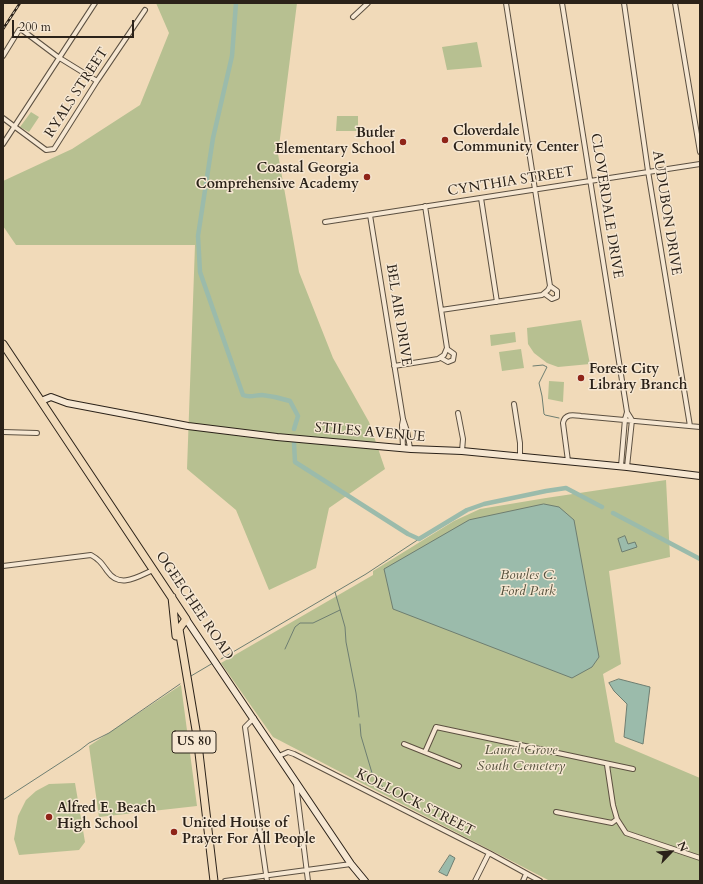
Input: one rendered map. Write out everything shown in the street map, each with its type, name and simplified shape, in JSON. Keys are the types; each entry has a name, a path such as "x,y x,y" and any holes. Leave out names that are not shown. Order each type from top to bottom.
{"main road":[{"name":"OGEECHEE ROAD","path":"3,344 186,619"},
{"name":"US 80","path":"172,597 175,630 193,736 210,881"},
{"name":"US 80","path":"186,619 179,629 197,736 214,881"}],"street":[{"path":"3,144 94,3"},
{"path":"353,17 368,3"},
{"path":"506,3 550,286 545,294"},
{"name":"CLOVERDALE DRIVE","path":"562,3 628,412 632,420"},
{"name":"AUDUBON DRIVE","path":"624,3 648,171 690,426"},
{"path":"675,3 700,152"},
{"name":"RYALS STREET","path":"14,126 46,150 54,149 97,81 145,10"},
{"path":"3,56 19,30 22,30 58,57 97,81"},
{"path":"3,118 14,126"},
{"name":"CYNTHIA STREET","path":"326,222 700,164"},
{"path":"481,198 497,302"},
{"path":"394,366 441,358 444,356 447,349 425,206"},
{"name":"BEL AIR DRIVE","path":"370,215 403,419 410,448"},
{"path":"442,310 545,294 552,299 557,297 557,291 550,286"},
{"path":"441,358 448,362 454,360 454,354 447,349"},
{"name":"STILES AVENUE","path":"41,401 51,397 67,403 188,426 277,437 403,448 462,451 624,466 700,476"},
{"path":"514,404 520,457"},
{"path":"624,466 625,419 628,412"},
{"path":"458,413 462,439 462,451"},
{"path":"568,462 563,423 565,417 569,415 700,426"},
{"name":"BEL AIR DRIVE","path":"403,419 403,448"},
{"path":"624,466 632,420"},
{"path":"3,432 37,433"},
{"path":"3,566 91,555 100,560 110,575 118,581 132,579 153,570"},
{"name":"OGEECHEE ROAD","path":"186,619 365,881"},
{"path":"254,718 245,727 267,881"},
{"path":"425,752 436,726 608,765 633,769"},
{"path":"404,744 459,766"},
{"name":"KOLLOCK STREET","path":"279,756 288,752 294,754 489,853 540,881"},
{"path":"608,765 613,805 617,819 626,833 700,858"},
{"path":"296,781 308,881"},
{"path":"556,812 612,823 617,819"},
{"path":"475,881 489,853"},
{"path":"225,881 352,864"},
{"path":"523,881 526,874"}],"green space":[{"path":"156,3 297,3 278,154 299,272 333,358 369,422 385,469 329,508 316,568 269,590 236,510 187,469 195,245 16,245 3,226 3,181 72,149 140,105 169,33"},
{"path":"477,42 482,67 447,70 442,47"},
{"path":"31,112 39,117 29,132 20,127"},
{"path":"337,116 358,116 358,131 336,131"},
{"path":"581,320 590,364 558,367 547,363 534,353 528,344 527,328"},
{"path":"515,332 516,342 491,346 490,335"},
{"path":"521,349 524,368 502,371 499,352"},
{"path":"549,381 564,382 563,402 548,399"},
{"name":"Laurel Grove South Cemetery","path":"666,480 670,557 609,571 621,664 603,674 615,742 700,778 700,881 550,881 273,737 221,663 373,575 373,571 454,521 480,509"},
{"path":"181,685 197,806 99,817 89,746"},
{"path":"75,783 85,842 79,850 19,855 14,839 18,816 26,800 36,791 49,784"}],"shaded area":[{"name":"Bowles C. Ford Park","path":"544,504 559,507 574,520 599,657 592,667 572,678 393,609 384,569 469,520"},
{"path":"625,536 628,544 635,542 637,547 622,552 618,539"},
{"path":"619,679 650,687 643,744 624,737 627,704 614,691 609,683"},
{"path":"450,855 455,858 447,876 439,872"}],"waterway":[{"path":"236,3 232,56 213,138 198,236 200,272 243,395 266,395 290,401 298,416 294,429"},
{"path":"533,366 543,365 547,367 539,383 544,414 559,418"},
{"path":"294,443 295,462 408,534 419,539 467,510 484,504 546,491 566,488 602,507"},
{"path":"613,513 700,559"},
{"path":"221,659 366,574 419,539"},
{"path":"335,592 345,627 346,642 359,717"},
{"path":"285,649 295,627 300,623 313,623 340,610"},
{"path":"191,676 213,663"},
{"path":"3,800 89,743 109,733 180,684"},
{"path":"360,724 361,736 372,773 386,791"}],"railway":[{"path":"3,29 20,3"}],"place":[{"name":"Cloverdale Community Center","path":"445,140"},
{"name":"Butler Elementary School","path":"403,142"},
{"name":"Coastal Georgia Comprehensive Academy","path":"367,177"},
{"name":"Forest City Library Branch","path":"581,378"},
{"name":"Alfred E. Beach High School","path":"49,817"},
{"name":"United House of Prayer For All People","path":"174,832"}]}
